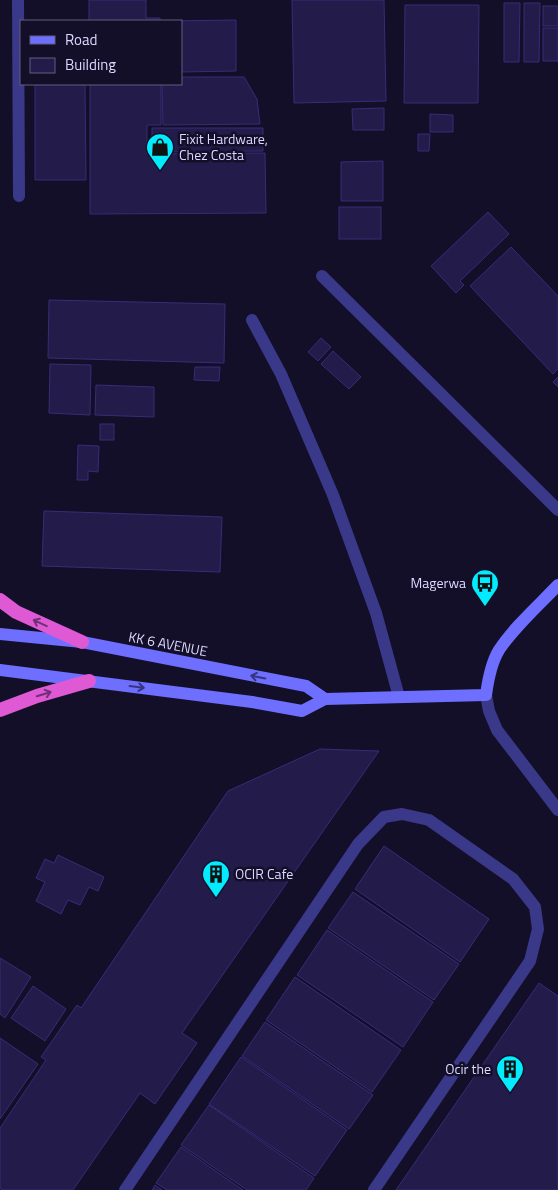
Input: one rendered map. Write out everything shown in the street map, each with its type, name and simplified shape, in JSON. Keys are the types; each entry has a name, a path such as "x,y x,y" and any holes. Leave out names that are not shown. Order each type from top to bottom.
{"highway":[{"path":"0,600 16,612 82,642"},
{"path":"0,710 37,696 89,681"}],"main road":[{"path":"0,670 252,702 302,711 325,699 486,695 489,676 498,651 558,585"},
{"name":"KK 6 AVENUE","path":"0,634 82,642 306,686 325,699"}],"street":[{"path":"18,0 20,196"},
{"path":"322,276 558,510"},
{"path":"252,320 281,374 334,495 376,613 399,697"},
{"path":"486,695 489,711 497,730 558,810"},
{"path":"125,1190 358,844 384,816 402,814 429,820 513,879 536,907 538,929 530,961 374,1190"}],"building":[{"path":"89,0 146,0 146,18 160,18 160,20 89,20"},
{"path":"292,0 384,0 386,101 294,103"},
{"path":"504,3 520,3 519,62 504,62"},
{"path":"524,3 540,3 539,62 524,62"},
{"path":"405,5 479,5 478,103 404,103"},
{"path":"543,6 558,6 558,26 543,26"},
{"path":"236,20 236,71 182,72 182,21"},
{"path":"543,28 558,28 558,61 543,61"},
{"path":"182,77 244,77 257,99 260,124 163,125 162,85 182,85"},
{"path":"35,85 85,85 86,180 35,180"},
{"path":"90,85 161,85 161,125 147,125 147,154 265,153 266,213 90,214"},
{"path":"384,108 384,130 353,130 352,109"},
{"path":"430,114 453,115 453,132 430,132"},
{"path":"152,128 263,128 263,151 152,152"},
{"path":"418,134 430,134 429,151 418,151"},
{"path":"383,161 383,201 341,201 341,162"},
{"path":"339,207 381,207 381,239 339,239"},
{"path":"488,212 509,234 460,281 464,285 456,293 431,266"},
{"path":"511,247 558,296 558,369 553,374 470,286"},
{"path":"49,300 225,304 224,363 48,358"},
{"path":"321,338 331,347 318,361 308,352"},
{"path":"333,351 361,377 349,389 321,364"},
{"path":"50,364 91,365 90,415 49,413"},
{"path":"195,367 220,367 219,381 194,380"},
{"path":"558,377 558,387 553,382"},
{"path":"96,385 154,387 154,417 95,415"},
{"path":"100,424 114,424 114,440 100,440"},
{"path":"78,445 99,446 98,472 88,471 88,480 77,480"},
{"path":"44,511 222,517 220,572 42,566"},
{"name":"OCIR Cafe","path":"320,749 379,751 182,1033 197,1043 155,1104 140,1093 73,1190 2,1190 0,1188 0,1128 46,1060 41,1057 77,1005 81,1008 228,791"},
{"path":"384,846 489,919 460,962 355,889"},
{"path":"58,855 104,877 98,891 89,887 80,905 68,900 61,914 36,901 45,882 36,878 45,859 54,863"},
{"path":"353,892 459,964 434,1000 328,928"},
{"path":"327,930 433,1002 403,1047 297,975"},
{"path":"0,958 31,977 5,1018 0,1014"},
{"path":"295,977 401,1050 372,1092 266,1020"},
{"name":"Ocir the","path":"539,983 558,996 558,1190 396,1190"},
{"path":"33,986 66,1009 45,1041 11,1018"},
{"path":"265,1022 373,1095 349,1129 242,1056"},
{"path":"0,1038 38,1064 0,1119"},
{"path":"241,1057 347,1130 315,1176 209,1104"},
{"path":"209,1105 314,1178 306,1190 247,1190 181,1145"},
{"path":"181,1147 243,1190 167,1190 156,1183"},
{"path":"155,1185 162,1190 152,1190"}],"place":[{"name":"Fixit Hardware, Chez Costa","path":"160,171"},
{"name":"Magerwa","path":"485,607"},
{"name":"OCIR Cafe","path":"216,898"},
{"name":"Ocir the","path":"510,1093"}]}
